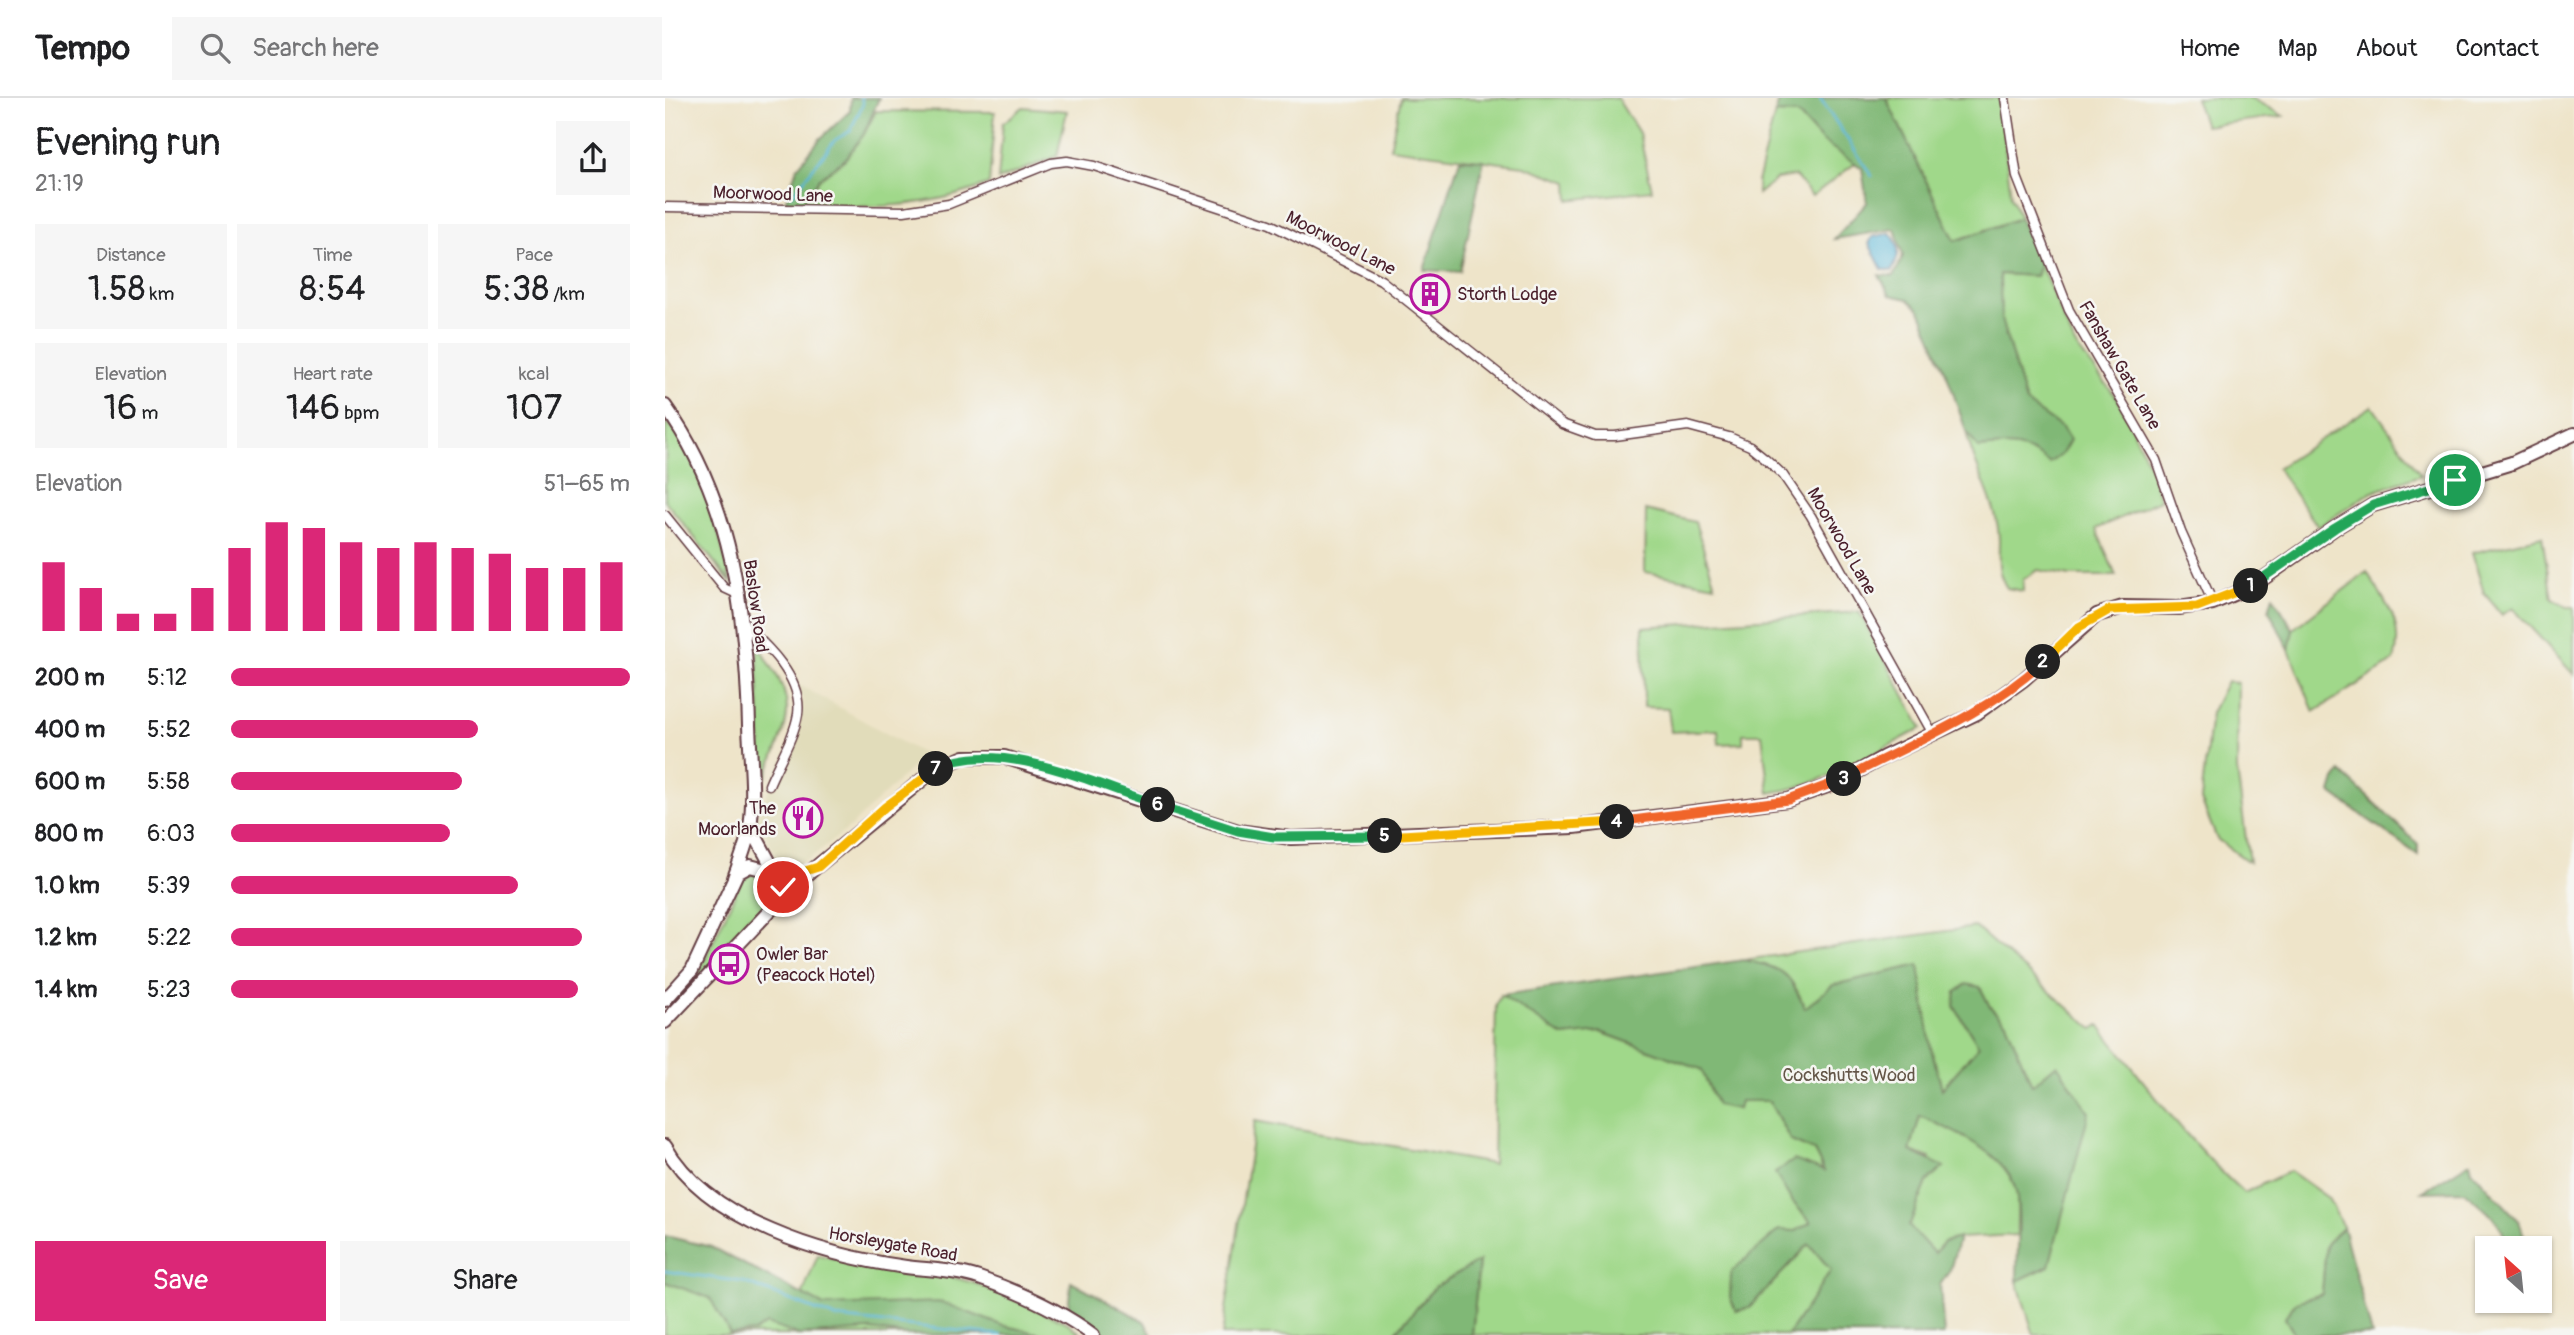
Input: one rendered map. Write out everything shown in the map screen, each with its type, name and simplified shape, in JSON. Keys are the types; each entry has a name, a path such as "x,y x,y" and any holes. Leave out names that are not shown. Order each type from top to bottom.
{"main road":[{"name":"Baslow Road","path":"665,406 694,452 712,492 724,528 739,596 748,690 750,826 734,878 692,970 665,1000"},
{"path":"665,1022 703,985 781,896 810,871 833,856 885,807 933,770 951,761 971,756 993,756 1024,762 1238,831 1291,838 1574,827 1761,805 1812,793 1999,699 2097,615 2123,607 2179,608 2213,603 2254,585 2335,528 2373,505 2512,463 2574,434"},
{"name":"Baslow Road","path":"750,826 783,883 781,896"},
{"path":"734,878 740,870 750,866 776,873 810,871"},
{"name":"Horsleygate Road","path":"665,1146 681,1169 706,1192 770,1231 819,1248 978,1278 1070,1317 1093,1335"}],"street":[{"name":"Fanshaw Gate Lane","path":"2005,98 2017,177 2055,275 2080,332 2115,386 2156,460 2181,532 2213,603"},
{"name":"Moorwood Lane","path":"665,207 904,211 949,204 1042,166 1067,161 1142,180 1270,224 1393,288 1562,424 1595,436 1615,436 1688,426 1709,429 1750,446 1783,475 1811,516 1933,734"},
{"path":"665,515 724,588 739,596"},
{"path":"743,624 773,653 790,680 797,701 795,723 769,785"}],"shaded area":[{"path":"799,685 925,755 850,827 806,861 796,864 778,860 757,817 801,719 803,705"}],"green space":[{"path":"851,98 879,98 864,134 845,159 819,179 800,206 784,205 797,168 820,139 850,111"},
{"path":"1401,98 1617,98 1639,133 1652,190 1569,200 1568,182 1524,166 1390,148"},
{"path":"1780,98 1886,98 1955,241 2020,218 2040,264 2036,276 2000,274 2001,319 2026,403 2062,428 2070,440 2062,454 2049,463 2032,452 2016,447 1978,448 1966,431 1947,375 1920,310 1908,299 1890,295 1879,275 1894,276 1903,256 1895,229 1834,239 1867,203 1862,168 1822,141 1798,114 1775,113"},
{"path":"1886,98 1999,98 2011,196 2020,218 1955,241"},
{"path":"2195,98 2251,98 2283,116 2205,126"},
{"path":"1023,107 1067,111 1057,156 998,180 1003,123"},
{"path":"876,111 995,112 989,184 943,198 896,205 800,206 819,179 845,159 864,134"},
{"path":"1775,113 1798,114 1822,141 1857,162 1812,196 1795,176 1776,179 1758,194 1757,182"},
{"path":"1460,159 1484,160 1460,272 1424,270"},
{"path":"2040,264 2075,345 2118,399 2149,465 2160,500 2096,529 2116,576 2070,576 2038,570 2023,579 2023,591 2007,588 2001,576 1995,513 1966,431 1979,448 2003,445 2032,449 2062,428 2026,403 2001,319 1999,274 2036,276"},
{"path":"2372,406 2421,475 2370,493 2318,527 2277,468"},
{"path":"666,422 678,434 698,473 715,521 731,583 665,501"},
{"path":"1646,510 1695,522 1715,585 1645,572"},
{"path":"2542,536 2552,599 2567,607 2574,607 2574,675 2513,608 2502,615 2484,593 2472,553"},
{"path":"2367,572 2392,614 2397,635 2394,661 2314,712 2289,650 2293,629"},
{"path":"2273,596 2293,629 2289,650 2269,610"},
{"path":"1859,612 1922,728 1828,776 1769,793 1762,734 1743,734 1743,743 1719,744 1718,730 1671,732 1668,708 1644,707 1643,627"},
{"path":"757,647 766,657 781,684 787,711 786,723 766,777 762,773"},
{"path":"2227,681 2238,683 2237,770 2249,862 2217,839 2201,800 2211,713"},
{"path":"2341,772 2418,844 2418,855 2331,793"},
{"path":"757,872 771,877 776,892 773,899 684,996 699,972 740,883 750,874"},
{"path":"1975,927 2093,1029 2099,1025 2204,1154 2244,1193 2290,1171 2328,1198 2343,1227 2326,1244 2322,1294 2296,1302 2285,1318 2295,1335 2034,1335 2017,1281 2049,1266 2057,1065 2032,1086 2006,1022 1990,1007 1980,987 1954,1006 1979,1046 1942,1089 1931,1048 1805,1008 1794,986 1783,974 1768,966 1744,960"},
{"name":"Cockshutts Wood","path":"1744,960 1769,966 1783,973 1805,1008 1833,985 1919,965 1931,1048 1942,1089 1979,1046 1954,1006 1956,992 1966,984 1980,987 1990,1007 2006,1022 2032,1085 2057,1064 2089,1112 2049,1266 2017,1281 2018,1214 2016,1192 2011,1178 1991,1155 1977,1145 1920,1116 1910,1151 1944,1167 1927,1182 1909,1226 1934,1253 1944,1242 1959,1238 1950,1270 1940,1285 1944,1335 1788,1335 1831,1270 1809,1244 1749,1308 1736,1311 1730,1297 1731,1272 1779,1230 1796,1231 1811,1222 1791,1200 1775,1173 1794,1160 1824,1171 1814,1151 1791,1141 1769,1101 1740,1101 1738,1109 1717,1105 1701,1069 1601,1032 1563,1036 1501,995"},
{"path":"1501,995 1563,1036 1600,1032 1702,1069 1738,1109 1739,1101 1769,1101 1791,1141 1814,1151 1824,1171 1791,1200 1811,1222 1796,1231 1749,1308 1809,1244 1831,1270 1788,1335 1472,1335 1479,1262 1435,1287 1393,1335 1222,1335 1255,1121 1493,1164 1496,1004"},
{"path":"1920,1115 1977,1144 2001,1164 2016,1191 2017,1235 1959,1238 1934,1254 1909,1226 1927,1182 1930,1158 1910,1151"},
{"path":"2470,1162 2472,1170 2519,1221 2524,1236 2504,1236 2498,1223 2464,1191 2422,1192"},
{"path":"2343,1227 2372,1335 2295,1335 2285,1318 2296,1302 2322,1294 2326,1244"},
{"path":"665,1236 711,1247 802,1295 818,1255 901,1272 942,1274 977,1284 1068,1323 1083,1335 665,1335"},
{"path":"665,1236 711,1247 824,1306 941,1302 1001,1325 1046,1335 907,1335 870,1330 799,1335 766,1324 754,1332 730,1334 710,1298 665,1282"},
{"path":"1479,1261 1472,1335 1393,1335 1435,1287"},
{"path":"1071,1281 1144,1321 1152,1335 1105,1335 1068,1309"}],"water":[{"path":"1890,233 1898,251 1892,271 1882,269 1869,244 1872,237"}],"waterway":[{"path":"792,195 835,140 850,131 863,104 861,98"},
{"path":"1820,98 1872,176"},
{"path":"665,1271 743,1282 836,1318 1001,1335"}],"place":[{"name":"Storth Lodge","path":"1430,294"},
{"name":"The Moorlands","path":"803,818"},
{"name":"Owler Bar (Peacock Hotel)","path":"729,964"}],"route":[{"path":"783,887 782,879 777,873 796,874 818,867 885,807 933,770 951,761 977,755 1024,762 1063,773 1238,831 1291,838 1574,827 1788,800 1839,782 1884,757 1977,713 2023,680 2079,627 2097,615 2123,607 2179,608 2213,603 2254,585 2335,528 2373,505 2455,480"}]}
